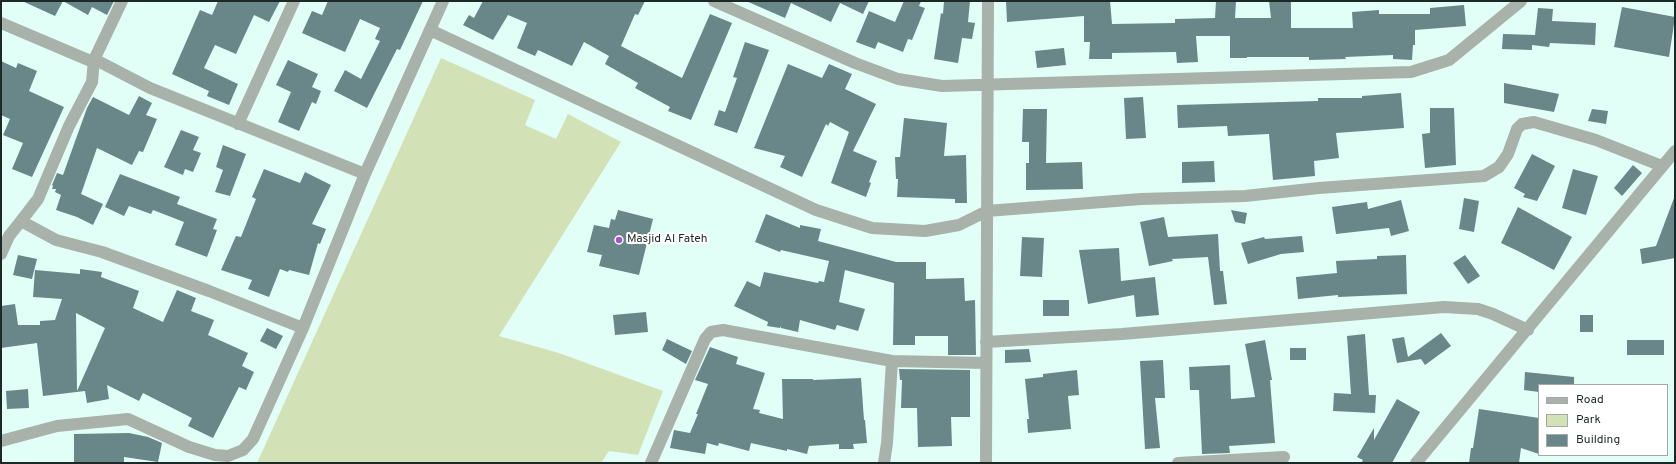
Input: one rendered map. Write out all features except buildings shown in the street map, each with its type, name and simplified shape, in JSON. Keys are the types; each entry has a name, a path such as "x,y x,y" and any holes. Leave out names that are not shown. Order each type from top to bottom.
{"street":[{"path":"1,254 9,236 38,199 69,126 92,82 93,60 122,1"},
{"path":"238,124 294,1"},
{"path":"1,441 57,426 128,418 189,446 215,455 228,456 243,450 252,439 302,328 365,174 443,1"},
{"path":"714,1 855,63 898,79 942,86 987,83 1411,72 1449,60 1521,1"},
{"path":"986,463 988,1"},
{"path":"1,23 93,60 150,88 365,174"},
{"path":"430,30 823,212 872,228 925,231 959,226 987,211 1141,199 1245,196 1319,188 1484,176 1499,167 1508,154 1516,129 1522,124 1534,122 1596,140 1662,166"},
{"path":"1416,463 1528,330 1675,151"},
{"path":"20,221 56,240 102,252 209,291 302,328"},
{"path":"986,342 1122,334 1444,307 1478,309 1528,330"},
{"path":"650,463 705,339 711,332 723,330 892,361 986,363"},
{"path":"884,463 887,443 892,361"},
{"path":"1178,463 1284,457"}],"green space":[{"path":"441,58 535,100 525,125 556,139 568,114 621,142 499,336 559,353 663,391 638,455 609,451 601,463 257,463"}],"place":[{"name":"Masjid Al Fateh","path":"619,240"}]}
